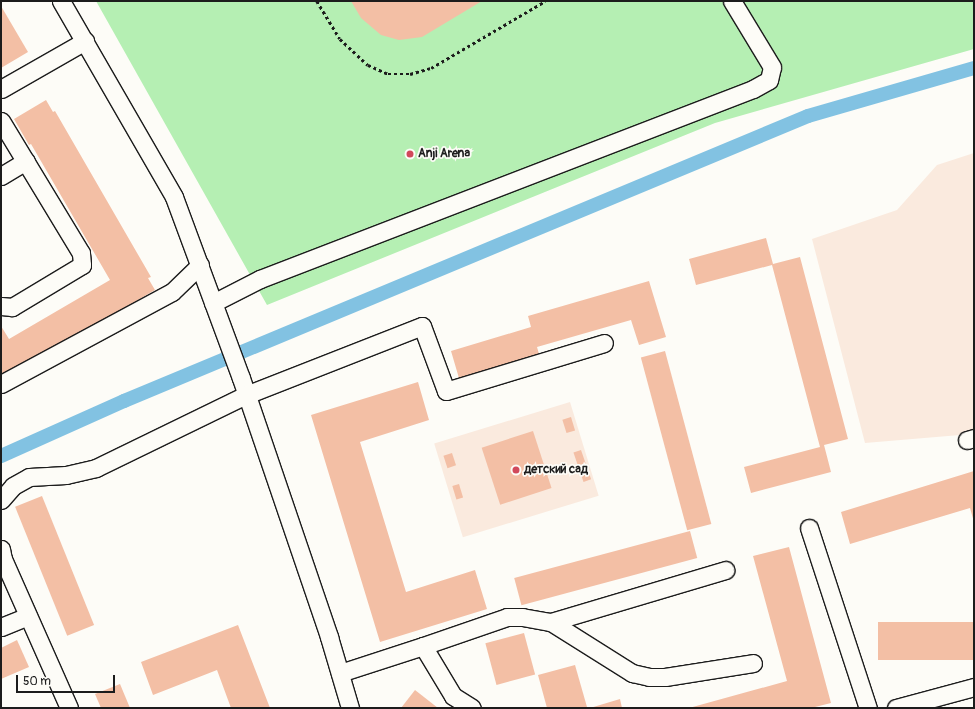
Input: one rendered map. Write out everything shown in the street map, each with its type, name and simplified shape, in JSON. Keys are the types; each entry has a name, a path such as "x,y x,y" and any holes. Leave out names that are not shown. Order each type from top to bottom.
{"street":[{"path":"61,1 174,197 241,378 340,673 350,708"},
{"path":"214,303 260,279 738,95 769,80 772,67 732,1"},
{"path":"1,89 85,41"},
{"path":"1,121 81,253 82,265 12,307 1,306"},
{"path":"1,176 26,161"},
{"path":"1,384 172,292 200,265"},
{"path":"1,500 13,486 29,477 66,475 96,468 246,394 422,326 446,391 604,343"},
{"path":"809,528 868,708"},
{"path":"2,556 69,708"},
{"path":"551,622 725,570"},
{"path":"1,627 28,616"},
{"path":"340,673 507,617 522,617 551,622 632,672 649,677 665,677 753,664"},
{"path":"422,646 452,696 472,708"},
{"path":"896,708 974,687"}],"path":[{"path":"317,1 340,39 354,54 368,65 388,74 410,74 431,68 545,1"}],"shaded area":[{"path":"974,153 974,431 960,435 865,443 812,239 897,210 937,165"},
{"name":"детский сад","path":"570,402 599,496 463,537 434,444"}],"green space":[{"name":"Anji Arena","path":"96,1 974,1 974,49 715,123 267,305"}],"building":[{"path":"351,1 482,1 422,37 399,40 381,35 361,18"},
{"path":"1,6 28,52 1,68"},
{"path":"46,100 53,112 55,111 151,277 148,278 155,290 1,380 1,326 9,339 110,280 31,144 29,145 14,119"},
{"path":"766,238 773,264 800,257 848,439 824,445 831,472 751,493 744,467 820,447 772,265 696,285 689,259"},
{"path":"649,281 666,337 639,345 631,320 537,347 541,361 461,385 451,351 531,327 528,316"},
{"path":"665,351 711,524 687,530 641,357"},
{"path":"418,382 429,420 360,442 406,592 475,570 487,609 380,642 311,415"},
{"path":"571,417 575,430 566,433 562,420"},
{"path":"533,431 552,488 500,505 482,448"},
{"path":"581,450 591,479 584,482 573,453"},
{"path":"452,453 456,465 447,468 443,456"},
{"path":"974,471 974,522 970,508 850,544 841,512"},
{"path":"459,484 463,497 456,499 452,486"},
{"path":"42,496 94,625 67,636 15,507"},
{"path":"690,531 697,558 521,605 514,578"},
{"path":"789,547 831,703 811,708 689,708 787,681 753,556"},
{"path":"878,622 974,622 974,660 878,660"},
{"path":"238,625 270,708 231,708 217,670 153,695 141,662"},
{"path":"524,633 535,675 496,685 485,643"},
{"path":"17,640 29,667 1,679 1,648"},
{"path":"575,665 587,707 547,708 538,675"},
{"path":"120,684 130,708 101,708 95,694"},
{"path":"415,690 438,708 401,708"},
{"path":"620,699 622,708 590,708"}],"waterway":[{"path":"1,456 124,401 808,116 974,68"}],"place":[{"name":"Anji Arena","path":"410,154"},
{"name":"детский сад","path":"516,470"}]}
